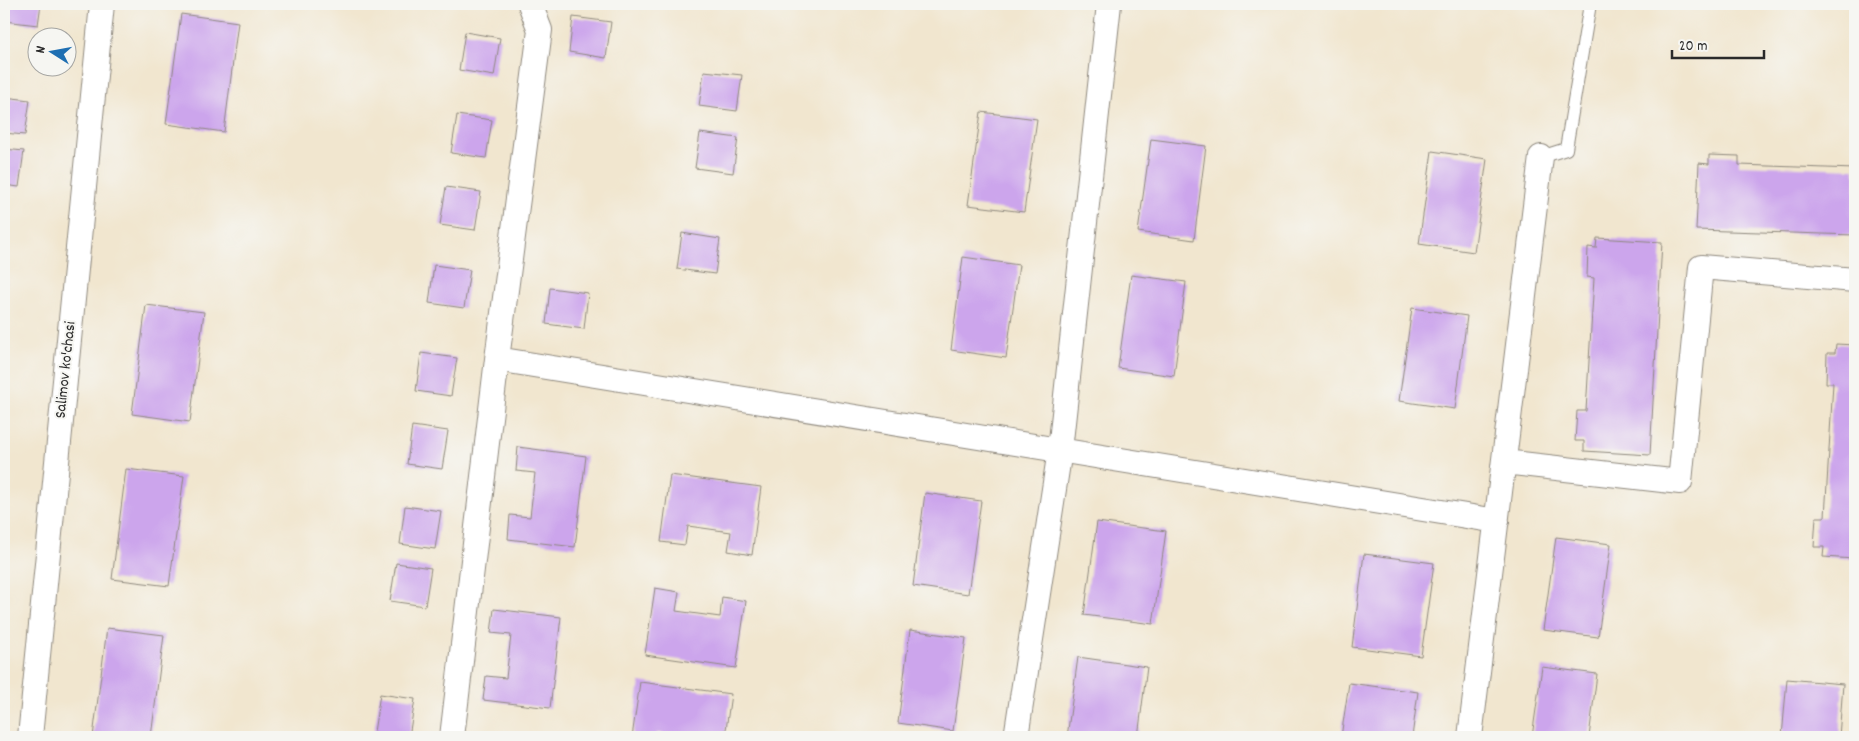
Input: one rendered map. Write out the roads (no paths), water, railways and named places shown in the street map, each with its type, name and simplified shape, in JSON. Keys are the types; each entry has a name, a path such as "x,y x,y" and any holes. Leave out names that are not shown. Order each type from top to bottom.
{"street":[{"name":"Salimov ko'chasi","path":"30,737 102,4"},
{"path":"452,737 497,359 540,30 530,4"},
{"path":"1016,737 1060,450 1110,4"},
{"path":"1470,737 1541,157"},
{"path":"1504,462 1680,482 1701,267 1855,280"},
{"path":"497,359 1497,521"}],"lane":[{"path":"1541,157 1566,149 1590,4"}]}
